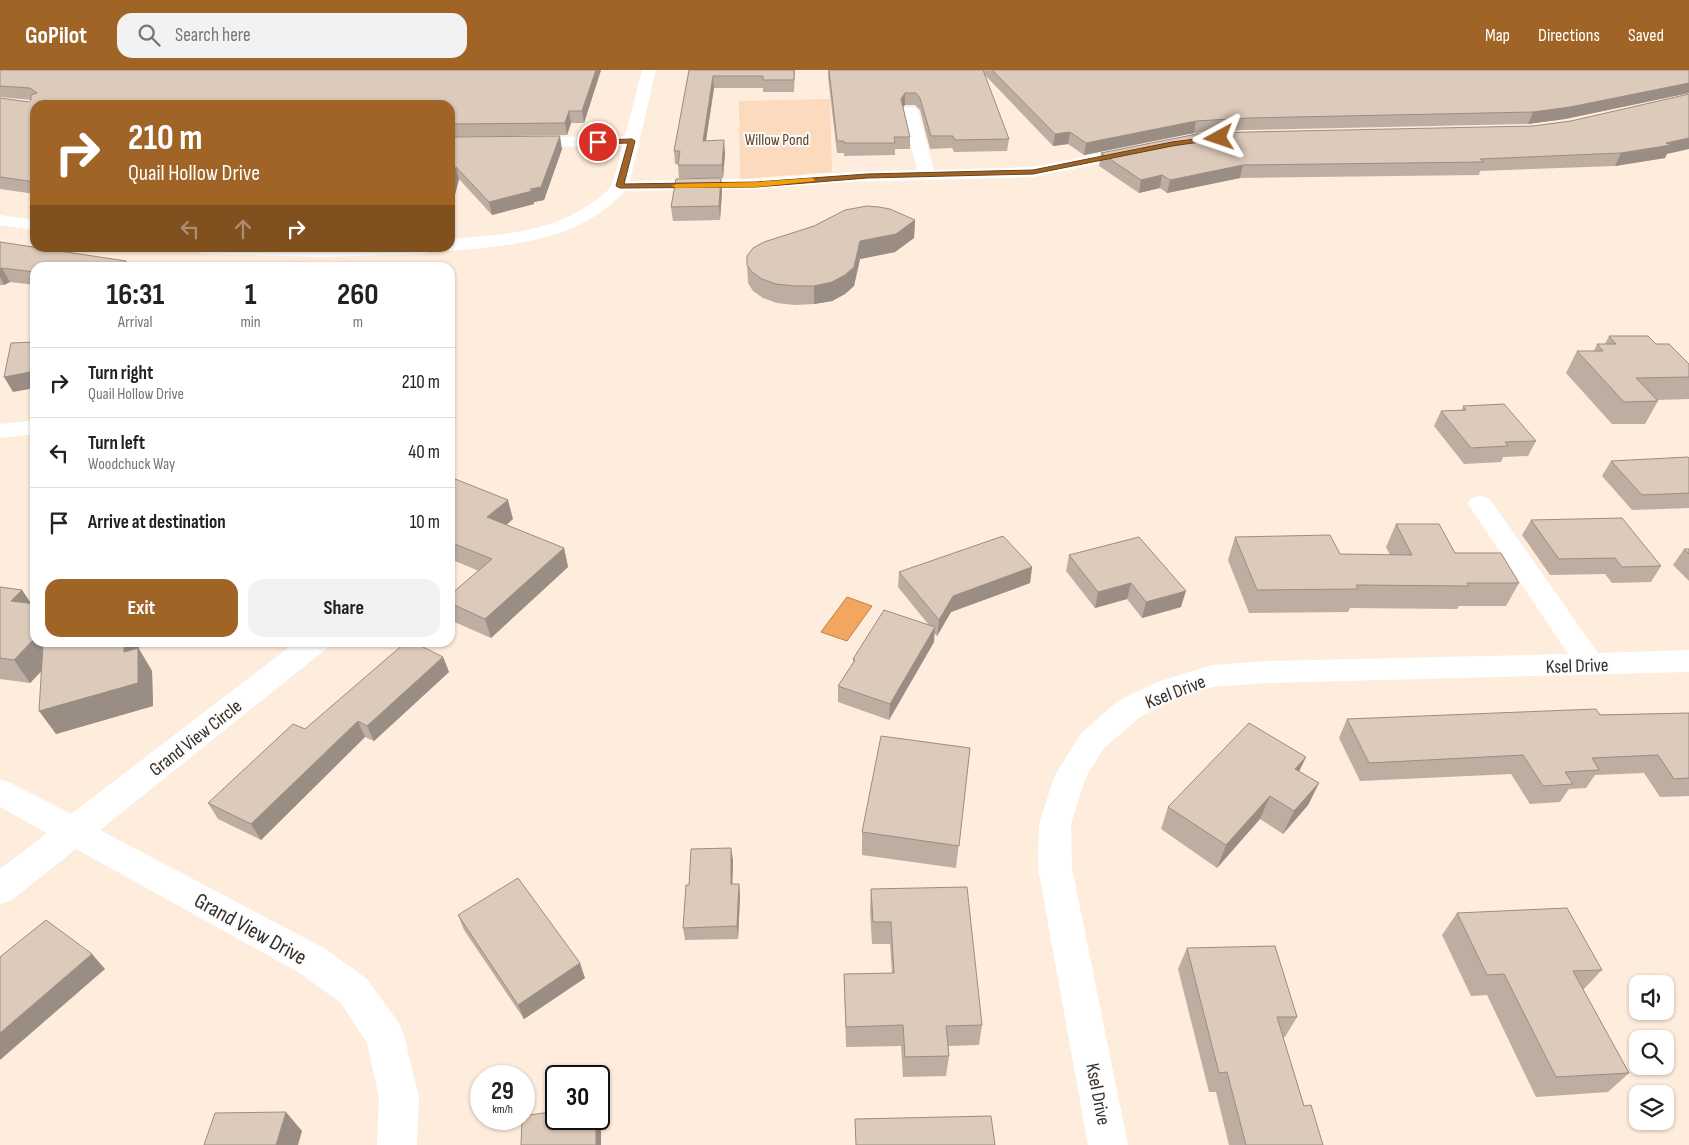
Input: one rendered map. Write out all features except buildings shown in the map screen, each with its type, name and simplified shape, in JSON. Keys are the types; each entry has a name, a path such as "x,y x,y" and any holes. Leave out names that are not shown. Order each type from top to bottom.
{"street":[{"path":"455,244 531,235 564,226 591,213 610,200 620,186 649,70"},
{"path":"910,110 927,175"},
{"path":"455,143 632,141"},
{"path":"620,186 756,184 849,177 1033,172 1152,148"},
{"path":"0,220 30,225"},
{"path":"0,431 30,428"},
{"path":"1480,504 1591,665"},
{"name":"Grand View Circle","path":"0,889 310,647"},
{"name":"Ksel Drive","path":"1108,1145 1055,868 1055,824 1070,776 1092,741 1129,709 1167,690 1212,676 1267,672 1689,661"},
{"name":"Grand View Drive","path":"0,792 311,960 354,991 385,1036 399,1097 397,1145"}],"green space":[{"name":"Willow Pond","path":"830,99 832,172 740,179 739,101"}],"shaded area":[{"path":"847,597 872,606 847,641 821,632"}],"slow traffic":[{"path":"676,186 756,184 812,180"}],"route":[{"path":"598,142 632,141 620,186 756,184 867,176 1033,172 1172,144 1219,138"}]}
